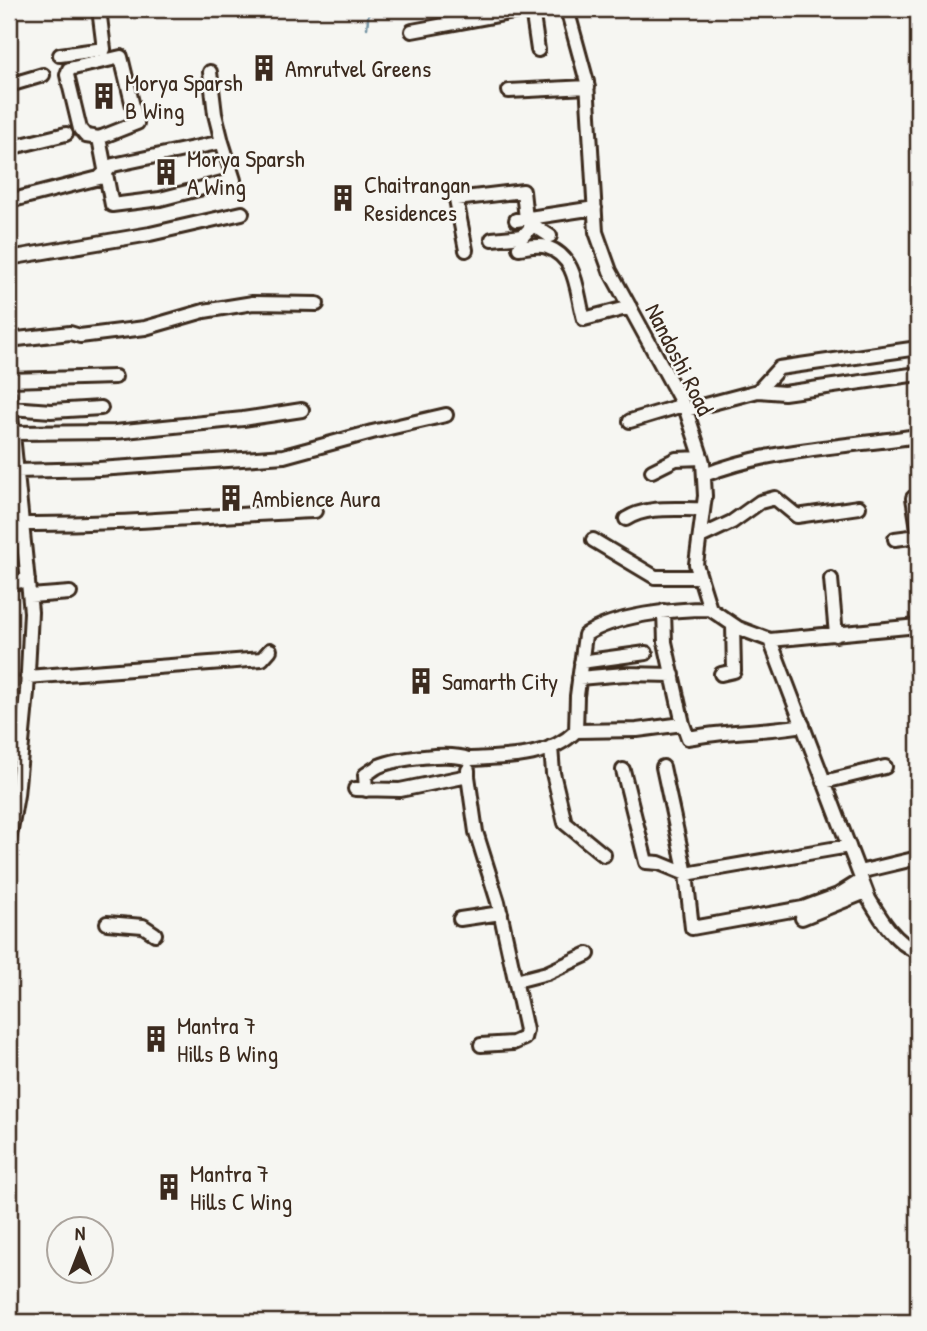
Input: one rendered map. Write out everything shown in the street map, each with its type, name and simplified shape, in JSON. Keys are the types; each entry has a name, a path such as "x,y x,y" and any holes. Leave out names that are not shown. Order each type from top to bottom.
{"street":[{"path":"60,55 104,49 99,9"},
{"path":"412,31 531,9 538,50"},
{"name":"Nandoshi Road","path":"567,9 588,87 596,232 610,271 684,407 702,458 703,509 696,564 710,609"},
{"path":"121,57 137,123 99,138 86,136 80,129 67,75 69,69 121,57"},
{"path":"99,138 112,205 160,199 234,180 215,114 209,72"},
{"path":"9,85 43,75"},
{"path":"509,92 588,87"},
{"path":"9,148 66,134"},
{"path":"9,201 99,178 113,165 222,142"},
{"path":"466,250 456,199 523,191 521,229"},
{"path":"492,239 595,208"},
{"path":"9,258 150,234 242,213"},
{"path":"521,229 550,236"},
{"path":"521,229 565,258 572,268 584,319 629,307"},
{"path":"9,340 70,333 80,337 145,328 204,312 253,303 317,304"},
{"path":"758,391 779,368 918,348"},
{"path":"630,421 758,391 785,393 918,374"},
{"path":"9,380 115,377"},
{"path":"9,838 18,795 31,612 14,475 10,402 51,411 101,408"},
{"path":"12,433 115,432 302,410"},
{"path":"14,475 284,456 446,415"},
{"path":"704,475 734,463 789,452 918,436"},
{"path":"652,471 676,459 702,458"},
{"path":"700,537 732,522 748,508 775,498 797,516 859,507"},
{"path":"913,498 918,528"},
{"path":"626,519 635,514 661,509 703,509"},
{"path":"21,524 88,524 315,511"},
{"path":"895,539 918,536"},
{"path":"593,540 655,577 700,577"},
{"path":"831,579 836,635"},
{"path":"9,583 28,580"},
{"path":"30,596 70,593"},
{"path":"576,732 585,635 599,626 664,611 710,609 733,625 770,640 918,626"},
{"path":"664,611 665,642 688,738 713,733 779,730 803,725"},
{"path":"721,674 734,671 733,625"},
{"path":"770,640 862,881 886,926 910,949 918,952"},
{"path":"27,677 262,659 270,650"},
{"path":"581,662 646,653"},
{"path":"579,678 625,674 673,675"},
{"path":"468,776 400,790 361,790 365,775 379,766 431,756 460,756 472,759 522,757 565,742 576,732 637,730 683,723"},
{"path":"551,747 553,773 565,823 604,855"},
{"path":"472,759 468,776 475,832 501,913 526,1030 524,1038 513,1043 481,1045"},
{"path":"663,767 687,874 692,928 803,908 918,858"},
{"path":"824,782 885,767"},
{"path":"623,770 646,862 659,863 687,874 849,846"},
{"path":"802,918 862,881"},
{"path":"460,919 501,913"},
{"path":"107,923 143,926 156,934"},
{"path":"516,981 547,972 588,954"}],"waterway":[{"path":"367,28 369,9"}],"place":[{"name":"Amrutvel Greens","path":"264,68"},
{"name":"Morya Sparsh B Wing","path":"104,96"},
{"name":"Morya Sparsh A Wing","path":"166,172"},
{"name":"Chaitrangan Residences","path":"343,198"},
{"name":"Ambience Aura","path":"231,498"},
{"name":"Samarth City","path":"421,681"},
{"name":"Mantra 7 Hills B Wing","path":"156,1039"},
{"name":"Mantra 7 Hills C Wing","path":"169,1187"}]}
